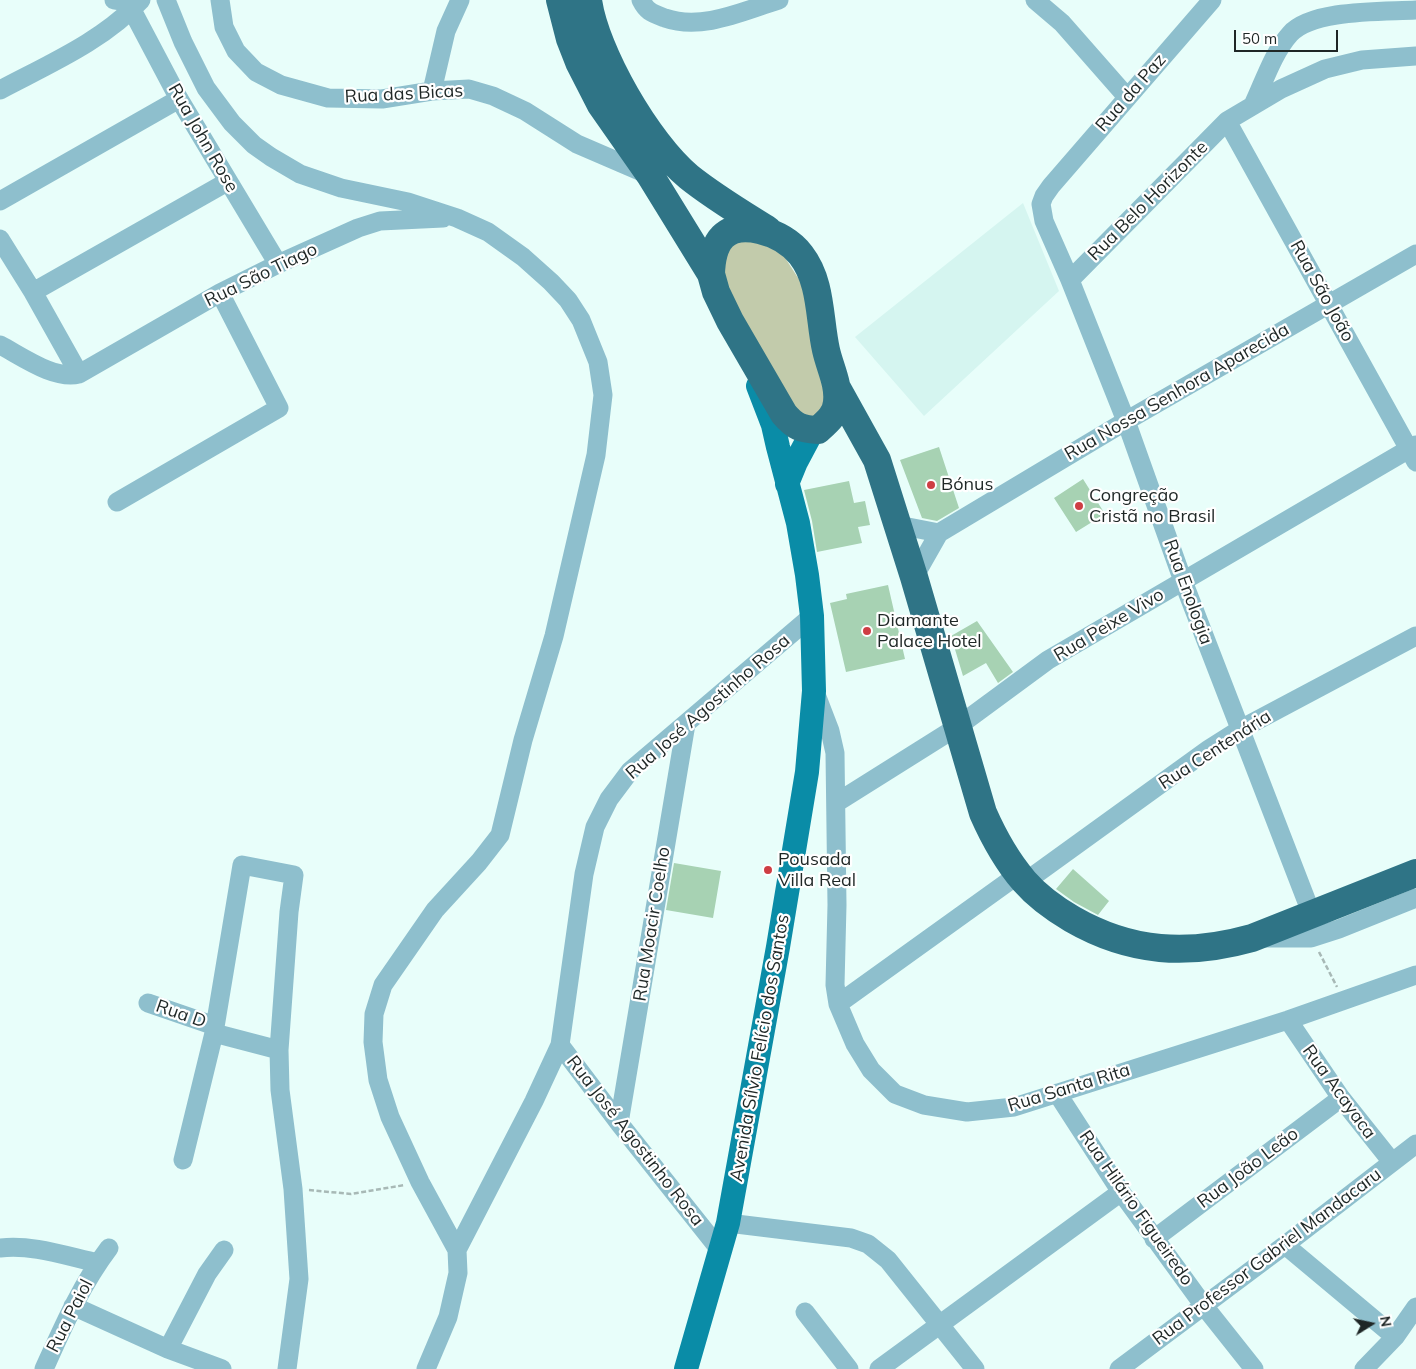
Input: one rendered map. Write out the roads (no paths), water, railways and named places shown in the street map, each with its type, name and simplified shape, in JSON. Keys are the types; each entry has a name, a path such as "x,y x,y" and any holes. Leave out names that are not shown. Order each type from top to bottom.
{"highway":[{"path":"560,0 570,39 579,62 601,104 650,175 710,274 716,292 737,334 784,414 793,424 804,429 816,430 856,445 877,460"},
{"path":"588,0 607,58 635,111 655,139 687,176 716,198 787,241 801,255 809,268 819,303 822,333 827,355 837,388 877,460 914,577 983,813 996,842 1022,878 1064,914 1089,929 1129,944 1184,950 1215,947 1312,926 1416,873"},
{"path":"710,274 711,256 724,234 734,229 748,228 774,233"},
{"path":"816,430 831,419 837,404 837,388"}],"main road":[{"name":"Avenida Sílvio Felício dos Santos","path":"686,1369 728,1223 802,801 814,691 812,616 798,524 773,425 737,334"},
{"path":"787,484 796,462 816,430"}],"street":[{"path":"114,0 136,5"},
{"path":"166,0 183,42 206,88 232,123 254,145 300,174 341,188 408,202 457,218 488,232 523,257 552,282 568,300 581,320 598,362 603,395 596,455 554,636 524,740 500,835 479,862 436,910 420,932 383,985 374,1014 373,1042 378,1080 390,1117 420,1182 457,1250 458,1273 448,1317 426,1369"},
{"name":"Rua das Bicas","path":"220,0 224,27 236,51 256,72 281,85 328,98 382,99 432,91 469,89 493,96 525,112 577,144 650,175"},
{"path":"432,91 446,31 460,0"},
{"path":"641,0 650,12 675,21 697,22 719,19 779,0"},
{"path":"1035,0 1062,23 1127,97"},
{"name":"Rua da Paz","path":"1051,186 1212,0"},
{"path":"0,90 72,52 110,27 136,5"},
{"name":"Rua John Rose","path":"136,5 179,99 227,182 278,264"},
{"path":"1253,106 1278,52 1292,32 1301,25 1320,18 1334,16 1416,10"},
{"name":"Rua Belo Horizonte","path":"1070,280 1226,121 1281,89 1325,69 1362,60 1416,56"},
{"path":"0,201 179,99"},
{"name":"Rua São João","path":"1226,121 1414,452"},
{"path":"33,292 227,182"},
{"name":"Rua Enologia","path":"1051,186 1042,199 1042,214 1126,420 1183,581 1312,926"},
{"name":"Rua São Tiago","path":"79,374 220,293 278,264 358,228 380,221 457,218"},
{"path":"0,239 33,292 79,374 70,376 58,375 0,346"},
{"name":"Rua Nossa Senhora Aparecida","path":"938,533 1126,420 1416,254"},
{"path":"117,502 279,408 220,293"},
{"name":"Rua Peixe Vivo","path":"836,803 957,727 1048,660 1183,581 1414,452"},
{"path":"898,525 938,533 914,577"},
{"name":"Rua José Agostinho Rosa","path":"720,1250 560,1045 584,874 595,827 609,799 630,772 812,616"},
{"name":"Rua Centenária","path":"838,1004 1209,749 1239,730 1416,636"},
{"name":"Rua Santa Rita","path":"814,691 830,731 835,753 837,905 835,984 838,1004 855,1044 871,1070 895,1094 924,1105 967,1112 1014,1107 1288,1020 1416,976"},
{"name":"Rua Moacir Coelho","path":"619,1123 686,724"},
{"path":"1209,749 1250,756"},
{"path":"184,1160 214,1029 242,865 294,875 279,1050 280,1090 293,1189 299,1279 287,1369"},
{"path":"1312,926 1339,929 1416,898"},
{"name":"Rua D","path":"148,1003 214,1029 279,1050"},
{"name":"Rua Acayaca","path":"1288,1020 1341,1098 1392,1162"},
{"path":"457,1250 534,1101 560,1045"},
{"name":"Rua Hilário Figueiredo","path":"1057,1093 1120,1192 1204,1306 1254,1369"},
{"name":"Rua João Leão","path":"1154,1239 1341,1098"},
{"name":"Rua Professor Gabriel Mandacaru","path":"1119,1369 1416,1144"},
{"path":"879,1369 1120,1192"},
{"path":"728,1223 851,1238 868,1244 888,1260 975,1369"},
{"path":"1285,1245 1395,1337"},
{"name":"Rua Paiol","path":"0,1248 10,1247 103,1256 73,1306 44,1369"},
{"path":"168,1349 207,1274 224,1250"},
{"path":"73,1306 122,1330 222,1369"},
{"path":"1364,1369 1395,1337 1416,1307"},
{"path":"805,1312 850,1369"}],"place":[{"name":"Bónus","path":"931,485"},
{"name":"Congreção Cristã no Brasil","path":"1079,506"},
{"name":"Diamante Palace Hotel","path":"867,631"},
{"name":"Pousada Villa Real","path":"768,870"}]}
